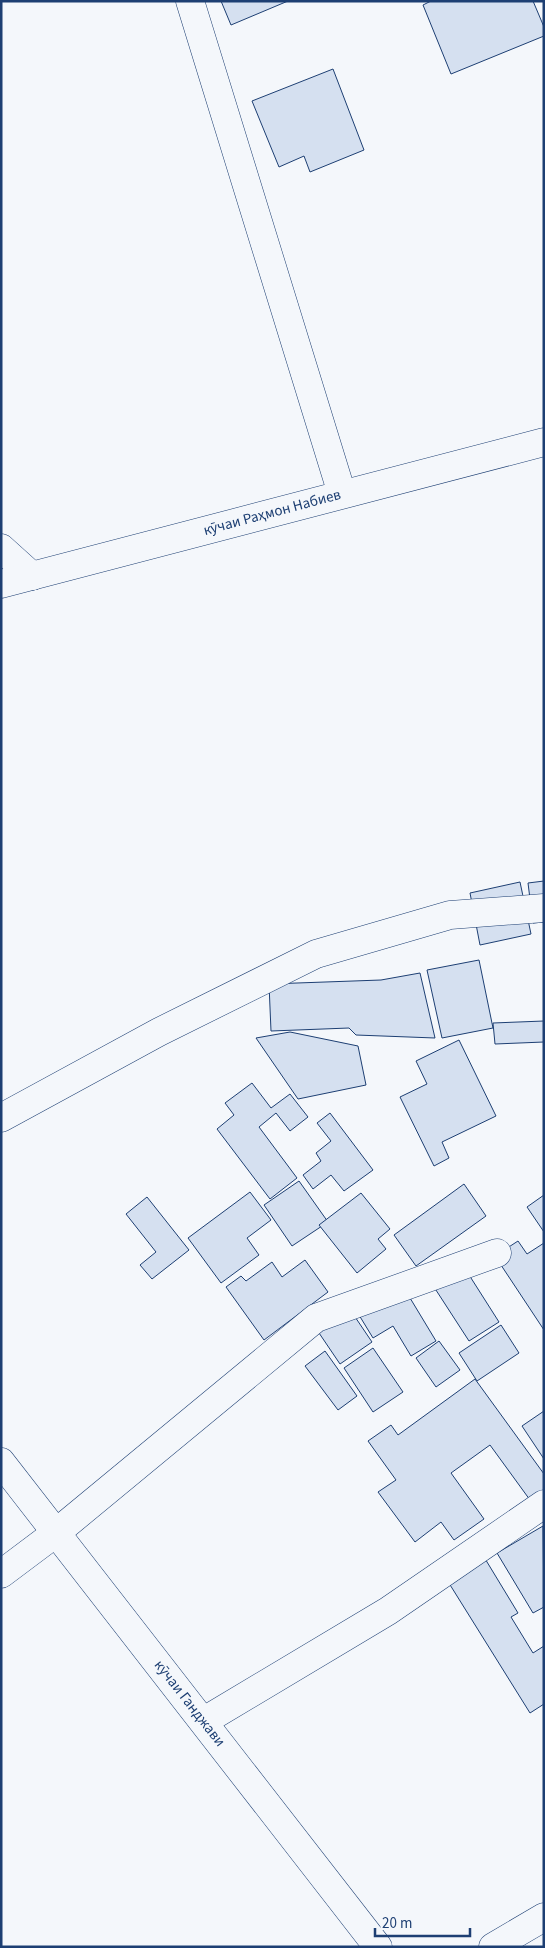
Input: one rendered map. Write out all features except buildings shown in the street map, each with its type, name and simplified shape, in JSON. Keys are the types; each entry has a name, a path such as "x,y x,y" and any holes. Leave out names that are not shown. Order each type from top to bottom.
{"street":[{"path":"190,1 342,494"},
{"name":"кӯчаи Раҳмон Набиев","path":"1,584 544,442"},
{"path":"1,548 32,576"},
{"path":"1,1118 160,1032 316,954 450,915 544,908"},
{"path":"1,1574 57,1532 316,1318 497,1253"},
{"name":"кӯчаи Ганджави","path":"1,1462 378,1947"},
{"path":"204,1721 388,1611 544,1504"},
{"path":"493,1947 544,1917"}]}
